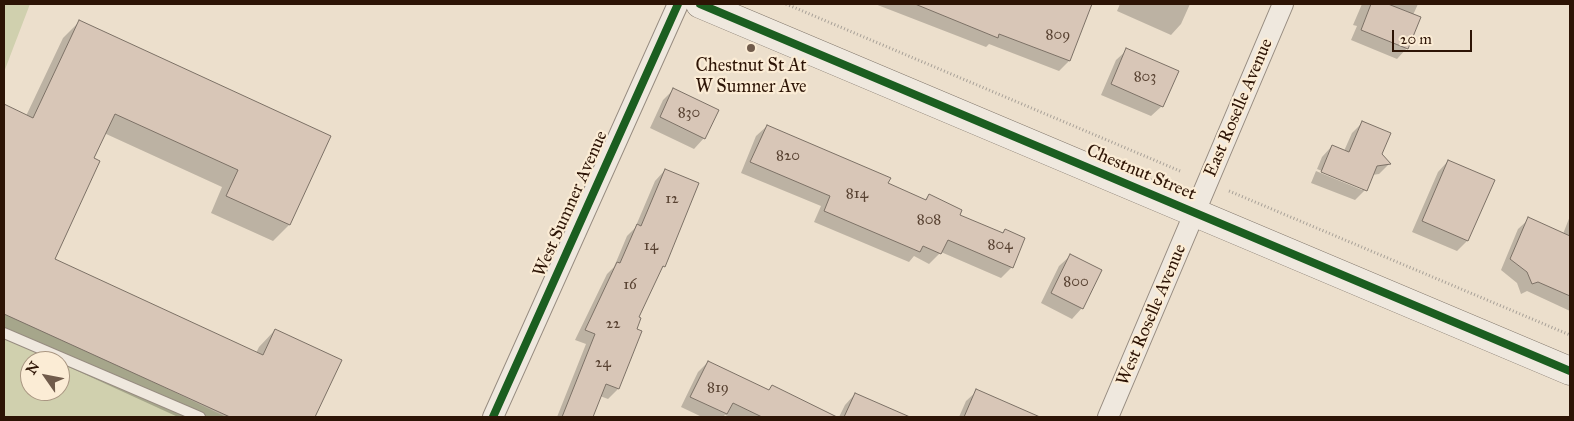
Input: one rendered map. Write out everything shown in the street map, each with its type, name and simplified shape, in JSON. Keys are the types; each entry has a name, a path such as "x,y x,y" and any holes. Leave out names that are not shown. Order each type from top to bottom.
{"street":[{"name":"West Sumner Avenue","path":"493,417 678,4"},
{"name":"Chestnut Street","path":"700,4 1570,371"},
{"name":"East Roselle Avenue","path":"1195,212 1283,4"},
{"name":"West Roselle Avenue","path":"1108,417 1195,212"}],"lane":[{"path":"4,333 200,417"}],"path":[{"path":"786,4 1180,170"},
{"path":"1223,188 1570,335"}],"green space":[{"path":"4,4 30,4 4,72"},
{"path":"4,310 226,417 4,417"}],"building":[{"path":"915,4 1092,4 1070,61 999,34 998,38"},
{"path":"1371,4 1388,4 1421,17 1408,49 1361,30"},
{"path":"79,20 331,136 290,225 226,196 238,170 115,114 94,158 100,161 55,259 263,355 275,329 342,360 315,417 230,417 4,314 4,104 33,118"},
{"path":"1126,48 1179,71 1163,107 1111,84"},
{"path":"673,88 719,110 705,139 660,117"},
{"path":"1362,121 1391,133 1382,154 1391,164 1377,166 1367,191 1321,172 1332,145 1349,152"},
{"path":"767,125 891,178 888,183 926,200 929,194 962,210 960,215 1003,233 1005,229 1025,238 1013,268 948,240 941,254 923,246 920,252 824,211 830,196 750,162"},
{"path":"1448,160 1495,180 1468,241 1422,221"},
{"path":"665,169 699,183 665,267 663,266 639,317 641,318 637,329 642,331 619,389 606,384 593,417 562,417 595,334 585,330 617,262 620,263 637,224 641,226"},
{"path":"1528,217 1570,236 1570,296 1538,282 1532,284 1527,272 1510,259"},
{"path":"1070,254 1102,270 1083,309 1051,293"},
{"path":"708,361 769,390 772,385 837,417 762,417 733,403 727,414 690,397"},
{"path":"976,389 1040,417 964,417"},
{"path":"855,393 910,417 844,417"}],"cycle path":[{"path":"493,417 678,4"},
{"path":"700,4 1570,371"}],"place":[{"name":"Chestnut St At W Sumner Ave","path":"751,48"}]}
